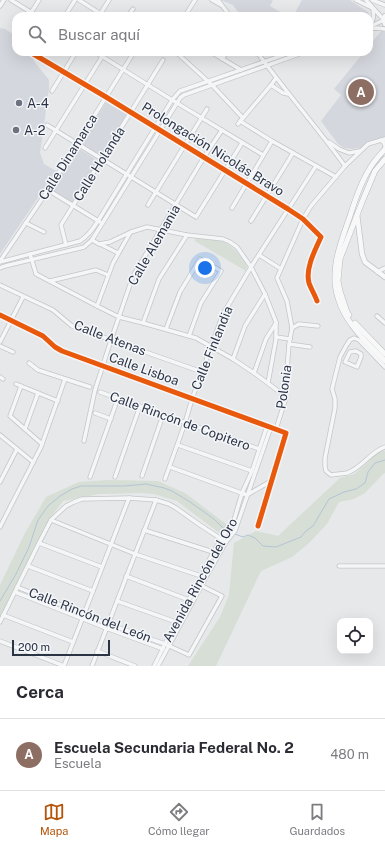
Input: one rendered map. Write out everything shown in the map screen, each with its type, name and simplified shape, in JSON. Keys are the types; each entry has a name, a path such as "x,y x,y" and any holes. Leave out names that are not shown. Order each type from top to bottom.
{"highway":[{"path":"385,148 370,167 361,186 338,251 335,276 338,298 343,311 357,331 385,361"},
{"path":"385,158 375,171 357,214 340,259 338,281 347,312 385,354"}],"main road":[{"path":"357,214 362,254 365,262 385,277"}],"street":[{"path":"0,6 4,0"},
{"path":"11,0 27,12"},
{"path":"31,12 39,0"},
{"path":"67,12 75,0"},
{"path":"79,0 97,12"},
{"path":"103,12 109,0"},
{"path":"188,12 195,0"},
{"path":"212,0 222,6"},
{"path":"218,0 227,12"},
{"path":"356,0 373,9"},
{"path":"366,0 385,20 373,26"},
{"path":"372,0 385,5"},
{"path":"373,9 373,20"},
{"path":"373,28 385,29"},
{"path":"52,90 74,56"},
{"path":"45,148 102,56 176,103 263,155"},
{"name":"Calle Dinamarca","path":"0,261 48,190 131,56"},
{"path":"181,56 212,85 240,121 336,177"},
{"path":"217,56 244,74"},
{"path":"259,56 327,141 345,166"},
{"path":"0,261 66,245 80,241 86,237 98,221 155,127 180,90 280,56"},
{"path":"0,268 84,247 92,240 176,103 184,95 294,56"},
{"name":"Prolongación Nicolás Bravo","path":"39,57 131,112 303,219 321,237 311,260 308,272 309,282 318,301"},
{"name":"Calle Holanda","path":"66,245 62,225 163,60"},
{"path":"240,121 276,78"},
{"path":"271,85 283,93 288,94"},
{"path":"148,205 207,109"},
{"path":"47,125 196,217 242,143"},
{"name":"Calle Alemania","path":"84,441 95,390 133,276 204,157 222,130"},
{"path":"318,326 299,324 292,328 287,301 277,278 303,219 311,206 345,166 368,144 383,139 385,148"},
{"path":"232,208 272,141"},
{"path":"327,141 339,149 349,153 361,151"},
{"path":"252,221 293,153"},
{"name":"Calle Finlandia","path":"165,479 186,423 192,399 223,314 259,254 316,166"},
{"path":"48,190 102,223"},
{"path":"26,222 44,232"},
{"path":"99,244 110,242 131,232 148,227 187,235 223,239 237,246 251,267 265,294 276,322 276,337 268,383"},
{"path":"97,306 118,253 131,232"},
{"path":"143,323 159,279 187,235"},
{"path":"92,240 118,253"},
{"path":"30,254 36,274 119,317 196,338 233,359 285,396"},
{"path":"259,254 281,269"},
{"path":"166,329 180,292 200,258 221,271 201,303 189,336"},
{"path":"377,272 385,268"},
{"path":"50,281 96,270 108,275"},
{"name":"Calle Atenas","path":"0,285 53,310 72,326 202,372"},
{"path":"233,359 245,326 265,294"},
{"path":"0,342 23,297"},
{"name":"Calle Lisboa","path":"0,315 43,336 62,351 286,433 271,480"},
{"path":"377,316 385,323"},
{"path":"254,373 266,339 276,322"},
{"name":"Polonia","path":"276,429 285,401 289,344 292,328"},
{"path":"276,337 290,339"},
{"path":"385,367 359,340 354,338 350,340 340,357 332,389 335,399 335,408 325,462 326,471 331,475 348,473 374,452 385,447"},
{"path":"289,344 310,348"},
{"path":"0,346 13,352"},
{"path":"361,354 356,350 350,352 345,362 357,366 361,354 366,347"},
{"path":"29,363 38,370 90,388"},
{"path":"0,527 42,444 65,379"},
{"path":"16,384 58,401"},
{"path":"21,386 10,416 42,444"},
{"name":"Calle Rincón de Copitero","path":"100,392 259,449"},
{"path":"25,429 38,393"},
{"path":"90,477 118,398"},
{"path":"115,477 140,406"},
{"path":"95,413 111,419"},
{"path":"142,476 163,415"},
{"name":"Avenida Rincón del Oro","path":"204,577 213,552 234,520 242,493 269,427"},
{"name":"Avenida Rincón del Oro","path":"154,666 204,577 226,542 235,531 269,427"},
{"path":"0,436 33,462"},
{"path":"178,445 252,471"},
{"path":"0,482 17,449"},
{"path":"170,467 247,495 271,480"},
{"path":"258,526 271,480"},
{"path":"0,641 64,666 129,498"},
{"path":"0,622 51,520 66,506 82,499 129,498 156,500 176,508 200,526 226,542"},
{"path":"92,666 156,500"},
{"path":"51,520 135,554 204,577"},
{"path":"144,530 213,552"},
{"path":"39,543 102,567"},
{"path":"28,566 93,591"},
{"path":"339,566 385,566"},
{"path":"126,576 189,600"},
{"name":"Avenida Rincón del Oro","path":"167,645 176,622 200,585"},
{"name":"Calle Rincón del León","path":"17,587 108,624 167,645 189,655 222,596 200,585"},
{"name":"Calle Rincón del León","path":"14,592 164,649"},
{"path":"117,601 176,622"},
{"path":"3,615 73,642"},
{"name":"Avenida Rincón del Oro","path":"158,666 164,649"},
{"path":"97,651 135,666"}],"shaded area":[{"path":"221,0 273,0 270,6 280,12 238,12 233,5"},
{"path":"302,0 350,0 368,12 295,12"},
{"path":"0,28 12,33 12,56 35,56 33,60 49,80 40,153 44,164 56,171 0,254"},
{"path":"382,30 385,32 385,139 370,143 360,148 344,148 338,144 321,121 341,95 334,89 361,56 373,56 373,41"},
{"path":"106,102 127,114 101,156 81,143"},
{"path":"78,148 99,161 73,203 52,190"},
{"path":"195,238 213,239 232,247 247,267 246,271 195,241"},
{"path":"385,451 385,473 365,493 354,499 339,502 327,524 308,544 292,557 261,571 216,666 188,666 220,617 229,595 234,543 256,531 278,536 340,478 354,474 377,452"},
{"path":"109,480 158,481 185,493 228,525 222,535 177,501 154,494 99,494 63,501 45,526 0,617 0,585 24,535 46,497 79,482"}],"waterway":[{"path":"235,534 243,537 248,535 255,538 263,546 276,547 301,537 313,526 329,499 344,492 356,489 365,483 368,472 375,463 385,460"},
{"path":"0,601 16,574 29,547 38,520 48,506 60,496 81,486 124,486 146,484 164,488 190,502 214,519 225,530"}],"cycle path":[{"path":"37,56 303,219 321,237 311,260 308,272 309,283 317,301"},
{"path":"0,315 43,336 62,351 286,433 258,526"}],"place":[{"name":"Escuela Secundaria Federal No. 2","path":"361,92"},
{"name":"A-4","path":"19,103"},
{"name":"A-2","path":"16,130"}]}
